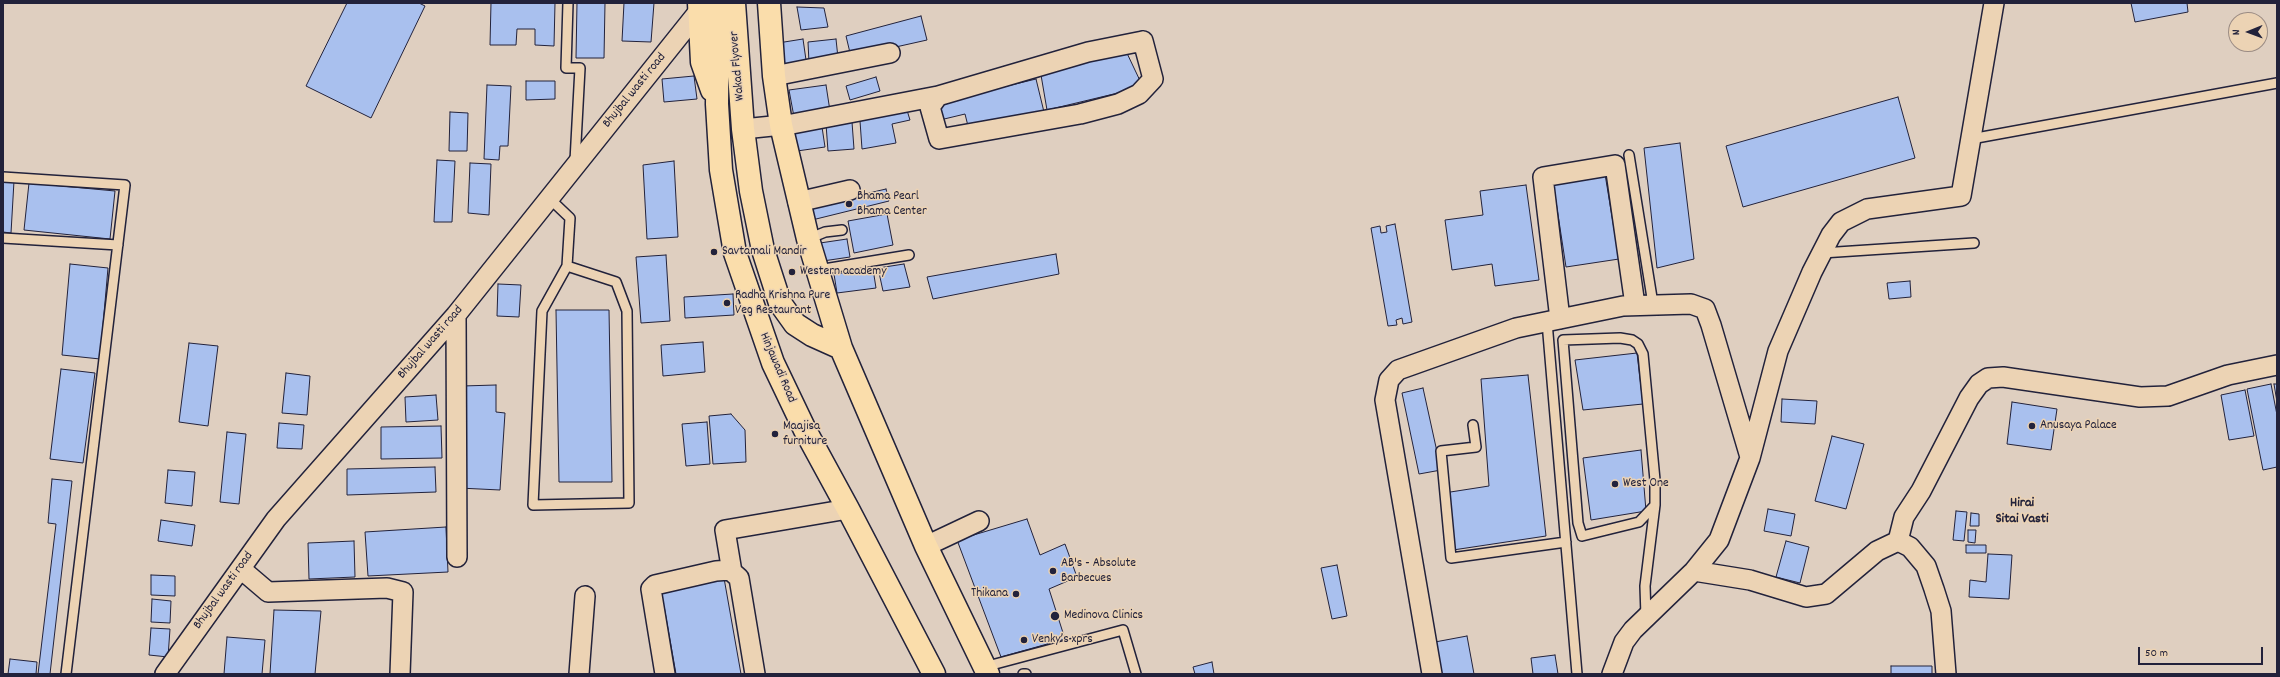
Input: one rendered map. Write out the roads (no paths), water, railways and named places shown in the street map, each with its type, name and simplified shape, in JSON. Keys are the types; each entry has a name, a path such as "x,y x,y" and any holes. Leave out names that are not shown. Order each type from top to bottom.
{"main road":[{"path":"769,3 774,76 781,125 798,202 841,348 926,546 986,670"},
{"name":"Wakad Flyover","path":"717,11 717,104"},
{"name":"Wakad Flyover","path":"717,11 743,129"},
{"name":"Hinjawadi Road","path":"717,104 721,170 735,253 774,363 805,430 848,508 934,674"},
{"path":"743,129 751,191 763,250 780,303 795,324 812,335 841,348"}],"street":[{"path":"1612,674 1624,642 1646,616 1694,571 1718,540 1750,458 1778,351 1831,235 1841,222 1853,215 1867,210 1961,196 1994,3"},
{"name":"Bhujbal wasti road","path":"165,674 276,519 456,315 574,166 717,11"},
{"path":"743,129 781,125 938,96 1088,52 1143,41 1153,79 1139,94 1118,104 1080,114 938,139 930,107 938,96"},
{"path":"774,76 890,53"},
{"path":"1554,320 1543,177 1615,165 1644,305"},
{"path":"798,202 850,190"},
{"path":"1432,674 1385,400 1389,380 1398,370 1516,328 1644,305 1691,304 1705,309 1750,458"},
{"path":"456,315 458,557"},
{"path":"1946,674 1941,611 1926,566 1904,544 1904,517 1921,491 1968,398 1979,384 1988,378 2003,377 2140,397 2168,396 2228,375 2277,365"},
{"path":"732,572 725,530 848,508"},
{"path":"926,546 979,521"},
{"path":"1694,571 1750,580 1806,597 1826,594 1877,551 1904,544"},
{"path":"241,569 268,592 387,588 403,592 400,674"},
{"path":"665,674 651,589 655,585 716,571 732,572 739,578 755,674"},
{"path":"579,674 585,596"}],"lane":[{"path":"568,3 566,68 580,68 574,166"},
{"path":"1971,139 2277,83"},
{"path":"1629,155 1644,305"},
{"path":"3,177 125,185 66,674"},
{"path":"549,198 570,218 567,266 542,312 533,504 629,503 627,311 616,282 567,266"},
{"path":"808,239 825,232 842,230"},
{"path":"3,238 118,245"},
{"path":"1822,253 1974,243"},
{"path":"818,270 909,255"},
{"path":"1554,320 1566,542 1577,674"},
{"path":"1646,616 1645,586 1655,505 1655,480 1643,354 1638,344 1632,340 1620,338 1563,340 1578,523 1582,536 1639,522 1655,505"},
{"path":"1474,425 1476,447 1441,451 1451,558 1566,542"},
{"path":"986,670 1123,630 1136,674"}],"place":[{"name":"Bhama Pearl Bhama Center","path":"849,204"},
{"name":"Savtamali Mandir","path":"714,252"},
{"name":"Western academy","path":"792,272"},
{"name":"Radha Krishna Pure Veg Restaurant","path":"727,303"},
{"name":"Anusaya Palace","path":"2032,426"},
{"name":"Maajisa furniture","path":"775,434"},
{"name":"West One","path":"1615,484"},
{"name":"AB's - Absolute Barbecues","path":"1053,571"},
{"name":"Thikana","path":"1016,594"},
{"name":"Medinova Clinics","path":"1055,616"},
{"name":"Venky’s xprs","path":"1024,640"}],"district":[{"name":"Hirai Sitai Vasti","path":"2022,512"}]}
